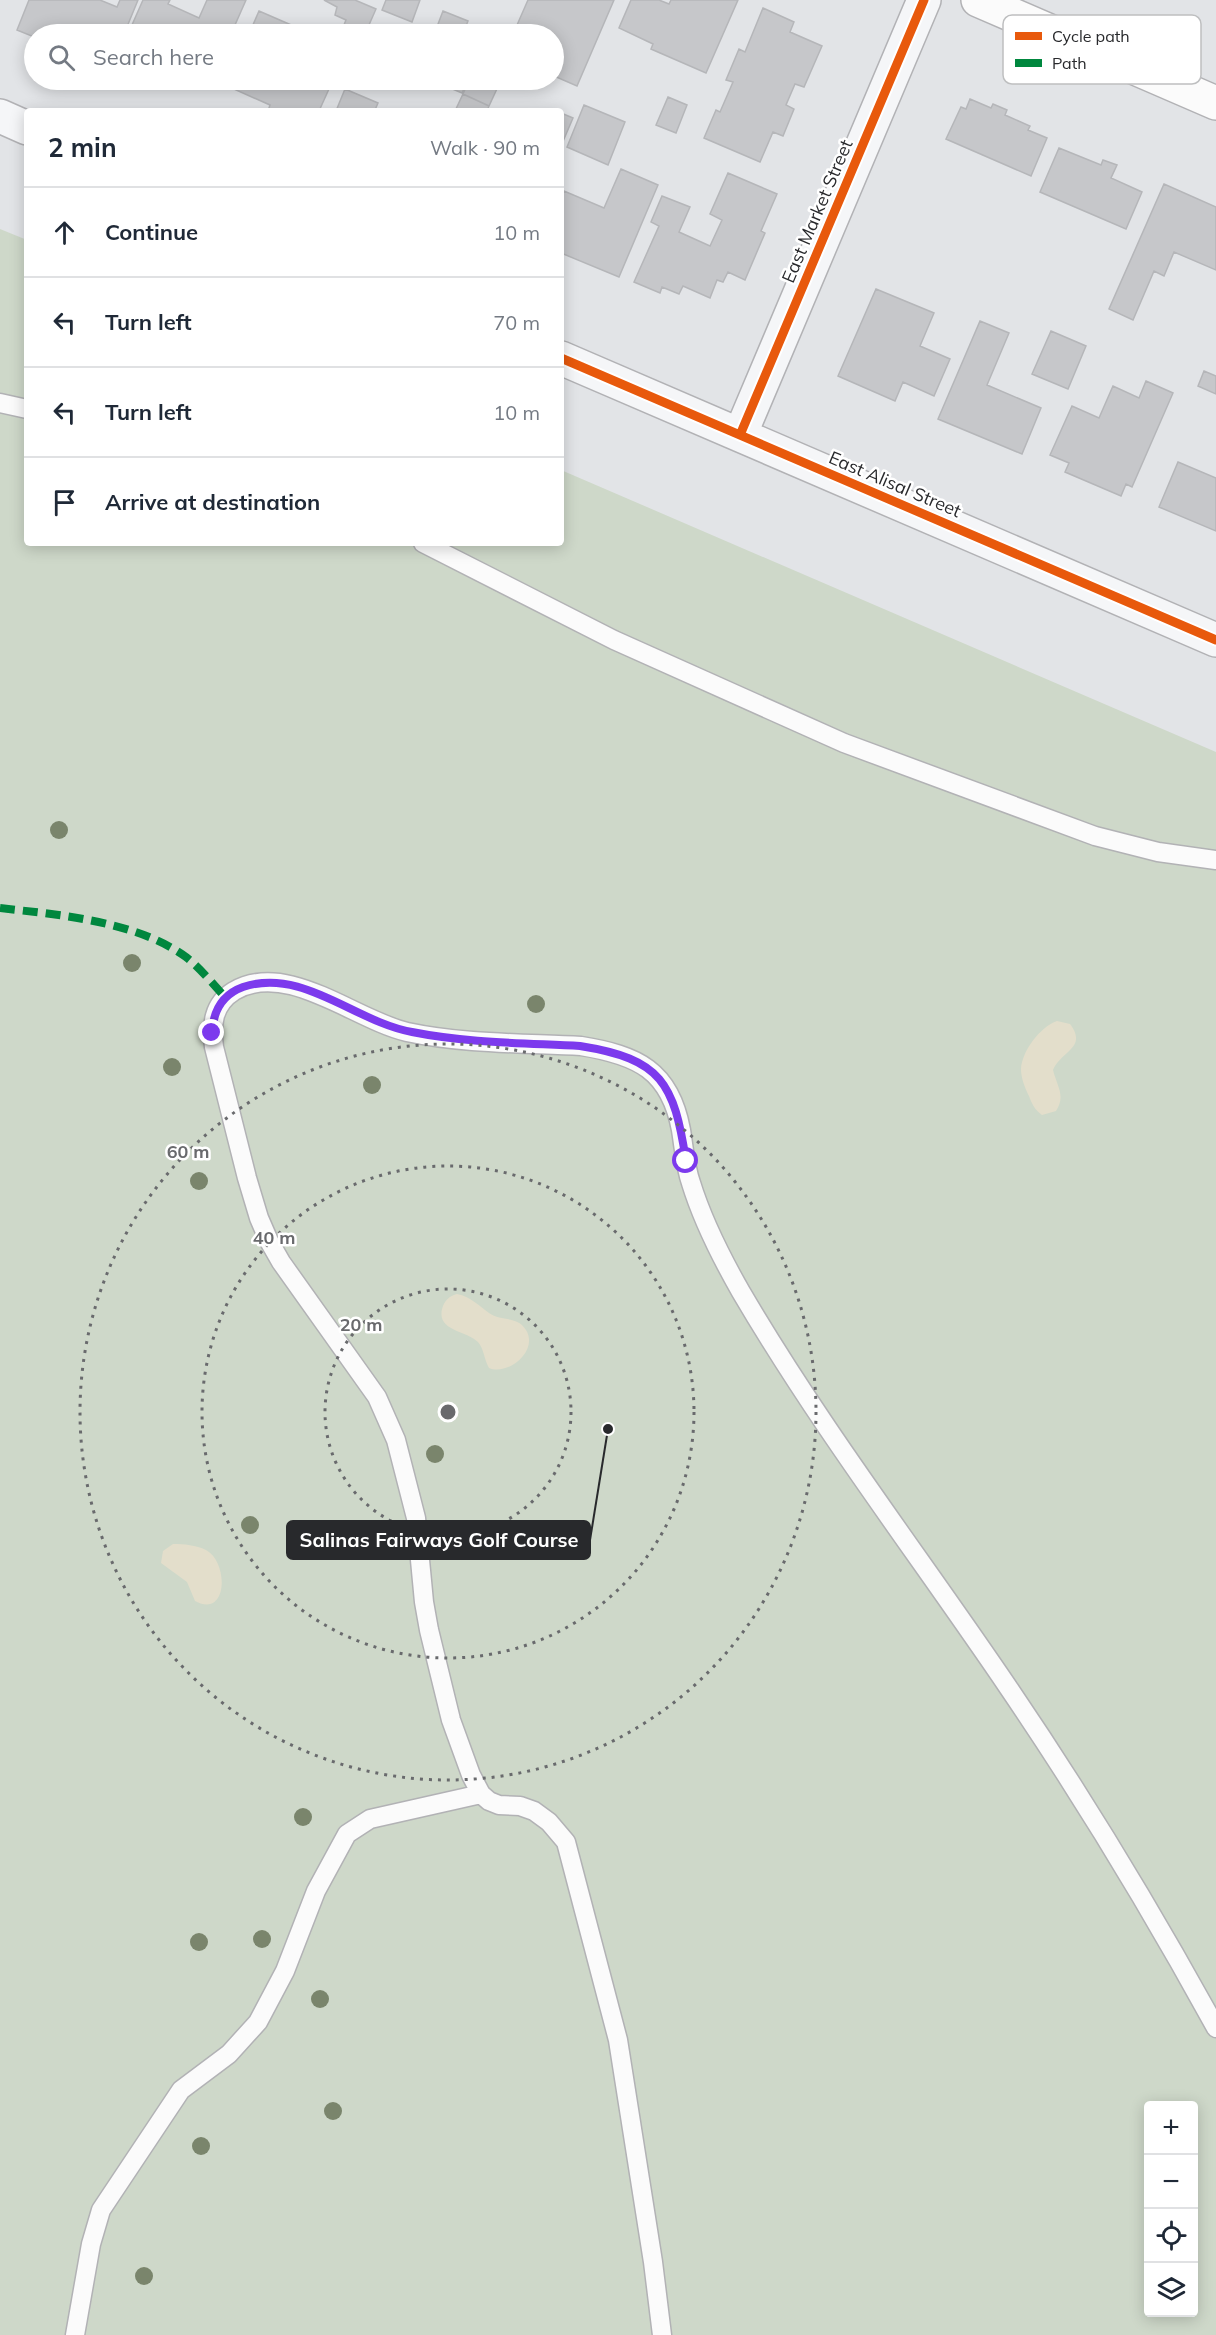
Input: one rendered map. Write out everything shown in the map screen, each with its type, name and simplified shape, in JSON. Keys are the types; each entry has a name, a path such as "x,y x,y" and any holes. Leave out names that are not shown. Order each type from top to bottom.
{"street":[{"name":"East Market Street","path":"740,435 924,0"},
{"path":"978,0 1013,15"},
{"path":"1172,84 1216,103"},
{"path":"0,116 24,127"},
{"name":"East Alisal Street","path":"564,359 1216,640"}],"lane":[{"path":"0,402 24,408"},
{"path":"429,546 614,640 844,743 1095,836 1158,852 1216,860"},
{"path":"662,2335 653,2262 618,2040 566,1842 549,1821 534,1811 520,1806 499,1805 481,1794 471,1775 451,1720 432,1641 424,1602 416,1518 396,1440 377,1397 359,1369 281,1262 259,1218 247,1178 212,1033 213,1019 225,997 237,989 252,984 287,984 306,989 405,1031 427,1035 599,1049 634,1061 658,1076 669,1092 677,1111 689,1180 700,1211 710,1235 752,1311 801,1389 1012,1692 1161,1926 1216,2028"},
{"path":"75,2335 91,2244 101,2210 181,2090 229,2054 258,2022 285,1971 316,1891 347,1834 370,1819 481,1794"}],"green space":[{"path":"0,229 24,239 24,546 564,546 564,471 1216,752 1216,2335 0,2335"}],"sand":[{"path":"1057,1021 1070,1024 1076,1039 1075,1044 1053,1070 1060,1091 1059,1106 1056,1111 1042,1115 1031,1102 1022,1076 1022,1062 1028,1047 1038,1034"},
{"path":"457,1294 470,1299 494,1316 514,1320 522,1325 529,1338 528,1346 520,1360 505,1368 497,1370 489,1368 478,1342 447,1325 441,1314 443,1306 448,1298"},
{"path":"173,1544 198,1547 213,1556 219,1566 222,1587 214,1602 206,1604 195,1601 187,1582 161,1563 163,1551"}],"building":[{"path":"29,0 100,0 117,7 120,0 138,0 128,24 24,24 24,33 17,30"},
{"path":"143,0 170,0 168,4 199,18 207,0 246,0 235,24 132,24"},
{"path":"324,0 355,0 376,9 369,24 344,24 346,20 335,15 337,7"},
{"path":"386,0 420,0 412,22 382,10"},
{"path":"528,0 614,0 577,86 564,80 564,24 517,24"},
{"path":"631,0 659,0 669,4 671,0 738,0 706,73 651,49 653,44 619,28"},
{"path":"763,8 794,22 790,32 822,46 804,87 795,84 786,105 794,109 783,136 773,132 760,162 704,138 716,110 720,112 733,82 726,80 739,49 745,52"},
{"path":"259,11 289,24 253,24"},
{"path":"443,11 468,21 467,24 438,24"},
{"path":"236,90 328,90 320,108 269,108 270,105"},
{"path":"345,90 378,103 376,108 337,108"},
{"path":"465,90 496,90 489,106 463,94"},
{"path":"463,94 489,106 488,108 456,108"},
{"path":"668,97 687,105 676,133 656,125"},
{"path":"970,99 991,108 993,104 1007,110 1005,115 1030,126 1028,130 1047,138 1031,176 946,139 961,107 966,109"},
{"path":"584,105 625,122 608,165 567,147"},
{"path":"564,114 573,118 564,139"},
{"path":"1059,148 1101,165 1103,160 1117,165 1111,178 1142,192 1126,229 1040,192"},
{"path":"621,169 658,185 619,277 564,254 564,191 604,208"},
{"path":"728,173 777,194 761,231 765,233 745,280 728,272 723,282 717,280 710,298 683,286 679,294 662,287 660,293 634,282 659,226 651,222 662,196 690,207 679,232 710,246 722,220 710,214"},
{"path":"1164,184 1216,207 1216,270 1174,252 1164,276 1154,271 1133,320 1109,309"},
{"path":"876,289 934,313 920,346 950,359 934,396 903,382 895,401 838,376"},
{"path":"980,321 1009,333 987,385 1041,408 1022,454 938,419"},
{"path":"1051,331 1086,346 1068,389 1032,374"},
{"path":"1204,371 1216,376 1216,394 1198,386"},
{"path":"1146,381 1173,393 1132,487 1126,484 1121,496 1065,472 1069,463 1050,455 1072,406 1099,418 1113,386 1139,398"},
{"path":"1178,462 1216,478 1216,531 1159,507"}],"marked path":[{"path":"0,908 72,917 144,935 186,957 225,997"}],"cycle path":[{"path":"740,435 924,0"},
{"path":"564,359 1216,640"}],"place":[{"name":"Salinas Fairways Golf Course","path":"608,1429"}],"route":[{"path":"212,1033 213,1019 225,997 237,989 252,984 269,983 287,984 306,989 405,1031 451,1038 599,1049 647,1068 666,1086 677,1111 686,1161"}]}
